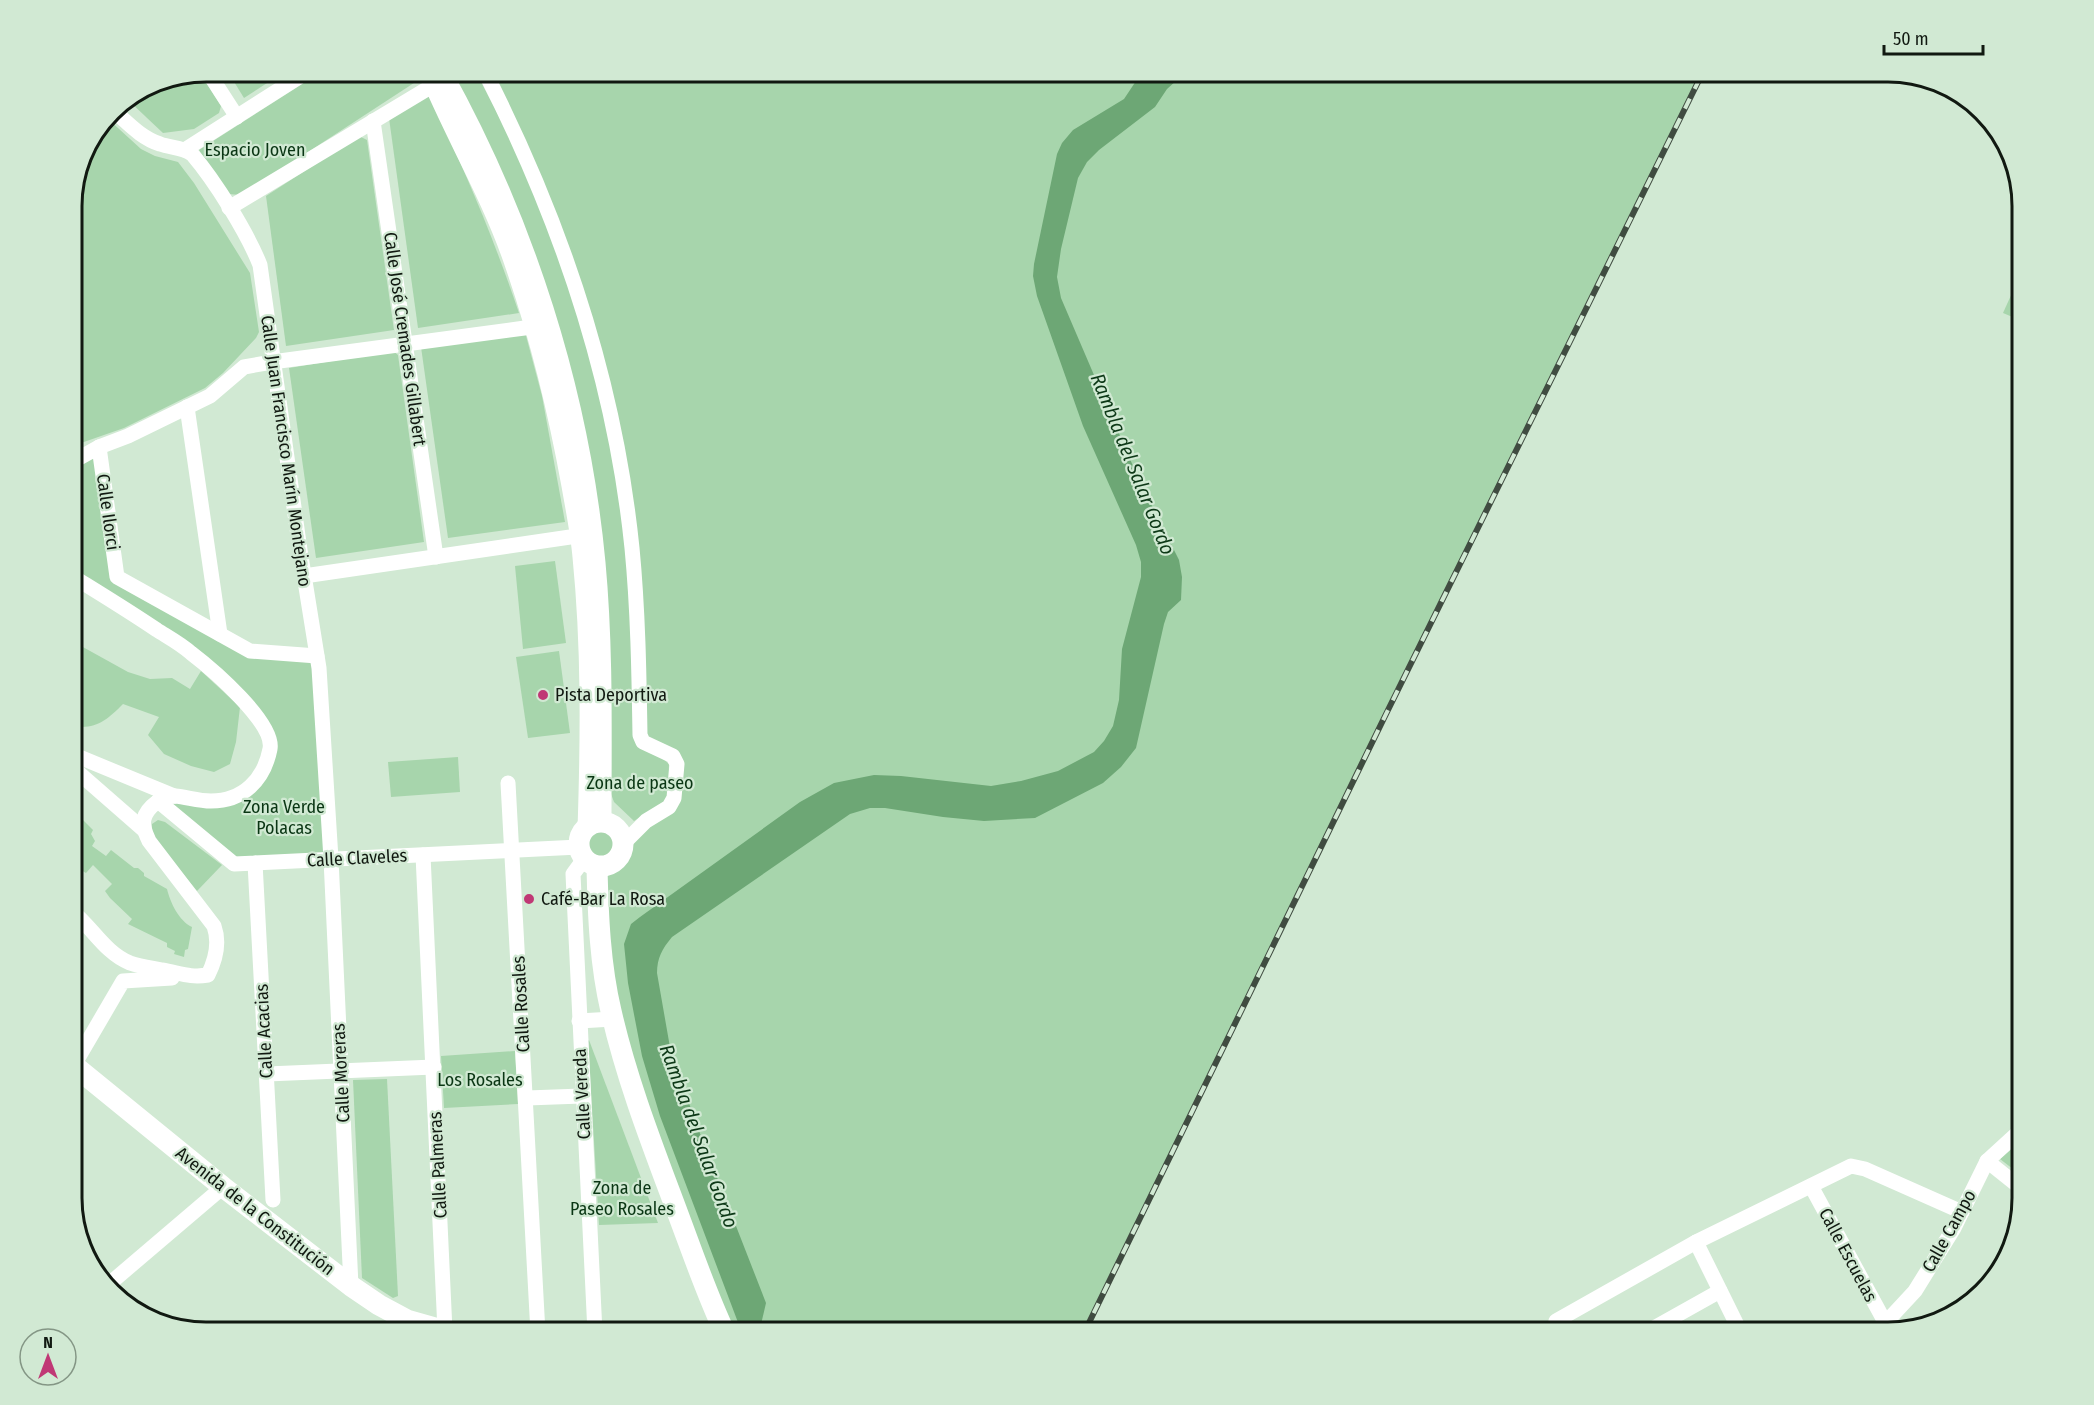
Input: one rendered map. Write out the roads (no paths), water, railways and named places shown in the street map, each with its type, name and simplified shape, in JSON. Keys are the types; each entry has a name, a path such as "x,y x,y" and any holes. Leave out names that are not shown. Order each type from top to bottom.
{"main road":[{"path":"438,83 462,111 497,187 530,270 555,351 574,428 588,510 598,599 600,641 589,844 602,960 613,1019 636,1101 719,1322"},
{"path":"615,827 623,837 624,843 621,856 610,865 589,844 615,827"},
{"name":"Avenida de la Constitución","path":"83,1073 223,1187 351,1286 379,1305 414,1322"}],"street":[{"path":"215,83 237,117"},
{"path":"121,117 143,136 160,144 186,149 290,83"},
{"path":"229,208 373,121 425,83"},
{"path":"436,83 509,258 532,327 554,410 577,536 586,658 589,844"},
{"path":"491,83 540,187 587,323 604,386 620,466 632,546 639,660 639,735 643,742 673,756 677,764 674,798 669,807 646,821 624,843"},
{"name":"Calle José Cremades Gillabert","path":"373,121 436,556"},
{"name":"Calle Juan Francisco Marín Montejano","path":"186,149 200,163 229,208 253,247 260,265 272,362 317,656 331,859"},
{"path":"83,456 210,396 244,367 532,327"},
{"path":"187,407 220,634 250,651 317,656"},
{"name":"Calle Ilorci","path":"99,447 117,577 220,634"},
{"path":"304,576 577,536"},
{"path":"83,583 190,652 262,722 269,734 271,747 265,766 255,783 246,792 233,798 212,801 174,796 83,759"},
{"path":"83,777 144,830 149,841 214,926 219,939 208,975 193,978 123,981 83,1048"},
{"name":"Calle Rosales","path":"508,783 537,1322"},
{"path":"144,830 144,820 148,811 158,801 174,796"},
{"name":"Calle Claveles","path":"158,801 234,864 589,844"},
{"name":"Calle Vereda","path":"589,844 573,874 594,1322"},
{"name":"Calle Palmeras","path":"423,855 448,1322"},
{"name":"Calle Moreras","path":"331,859 351,1286"},
{"name":"Calle Acacias","path":"255,863 273,1200"},
{"path":"83,919 99,940 129,963 193,978"},
{"path":"579,1021 613,1019"},
{"path":"267,1074 434,1067"},
{"path":"527,1098 582,1096"},
{"name":"Calle Campo","path":"1891,1322 1915,1291 1954,1228 1987,1161 2012,1138"},
{"path":"1987,1161 2012,1181"},
{"path":"1567,1322 1696,1242 1851,1166 1865,1169 1962,1212"},
{"name":"Calle Escuelas","path":"1811,1186 1882,1322"},
{"path":"113,1280 223,1187"},
{"path":"1696,1242 1736,1322"},
{"path":"1665,1322 1720,1291"}],"water":[{"name":"Rambla del Salar Gordo","path":"1135,83 1174,83 1155,107 1087,162 1078,178 1061,249 1057,277 1061,298 1139,480 1179,560 1182,577 1181,600 1168,612 1164,624 1136,748 1121,767 1103,783 1035,818 984,821 885,808 870,808 850,814 672,937 665,946 659,958 657,973 671,1053 766,1303 762,1322 738,1322 660,1116 642,1056 628,983 624,944 631,924 640,917 800,802 834,783 874,775 991,786 1021,781 1058,771 1094,752 1113,726 1119,700 1122,649 1141,577 1141,562 1136,545 1083,426 1037,296 1033,276 1057,154 1062,143 1073,130 1124,99"}],"railway":[{"path":"1089,1322 1698,83"}],"place":[{"name":"Pista Deportiva","path":"543,695"},
{"name":"Café-Bar La Rosa","path":"529,899"}],"park label":[{"name":"Espacio Joven","path":"255,150"},
{"name":"Zona de paseo","path":"640,783"},
{"name":"Zona Verde Polacas","path":"284,817"},
{"name":"Los Rosales","path":"480,1080"},
{"name":"Zona de Paseo Rosales","path":"622,1198"}]}
